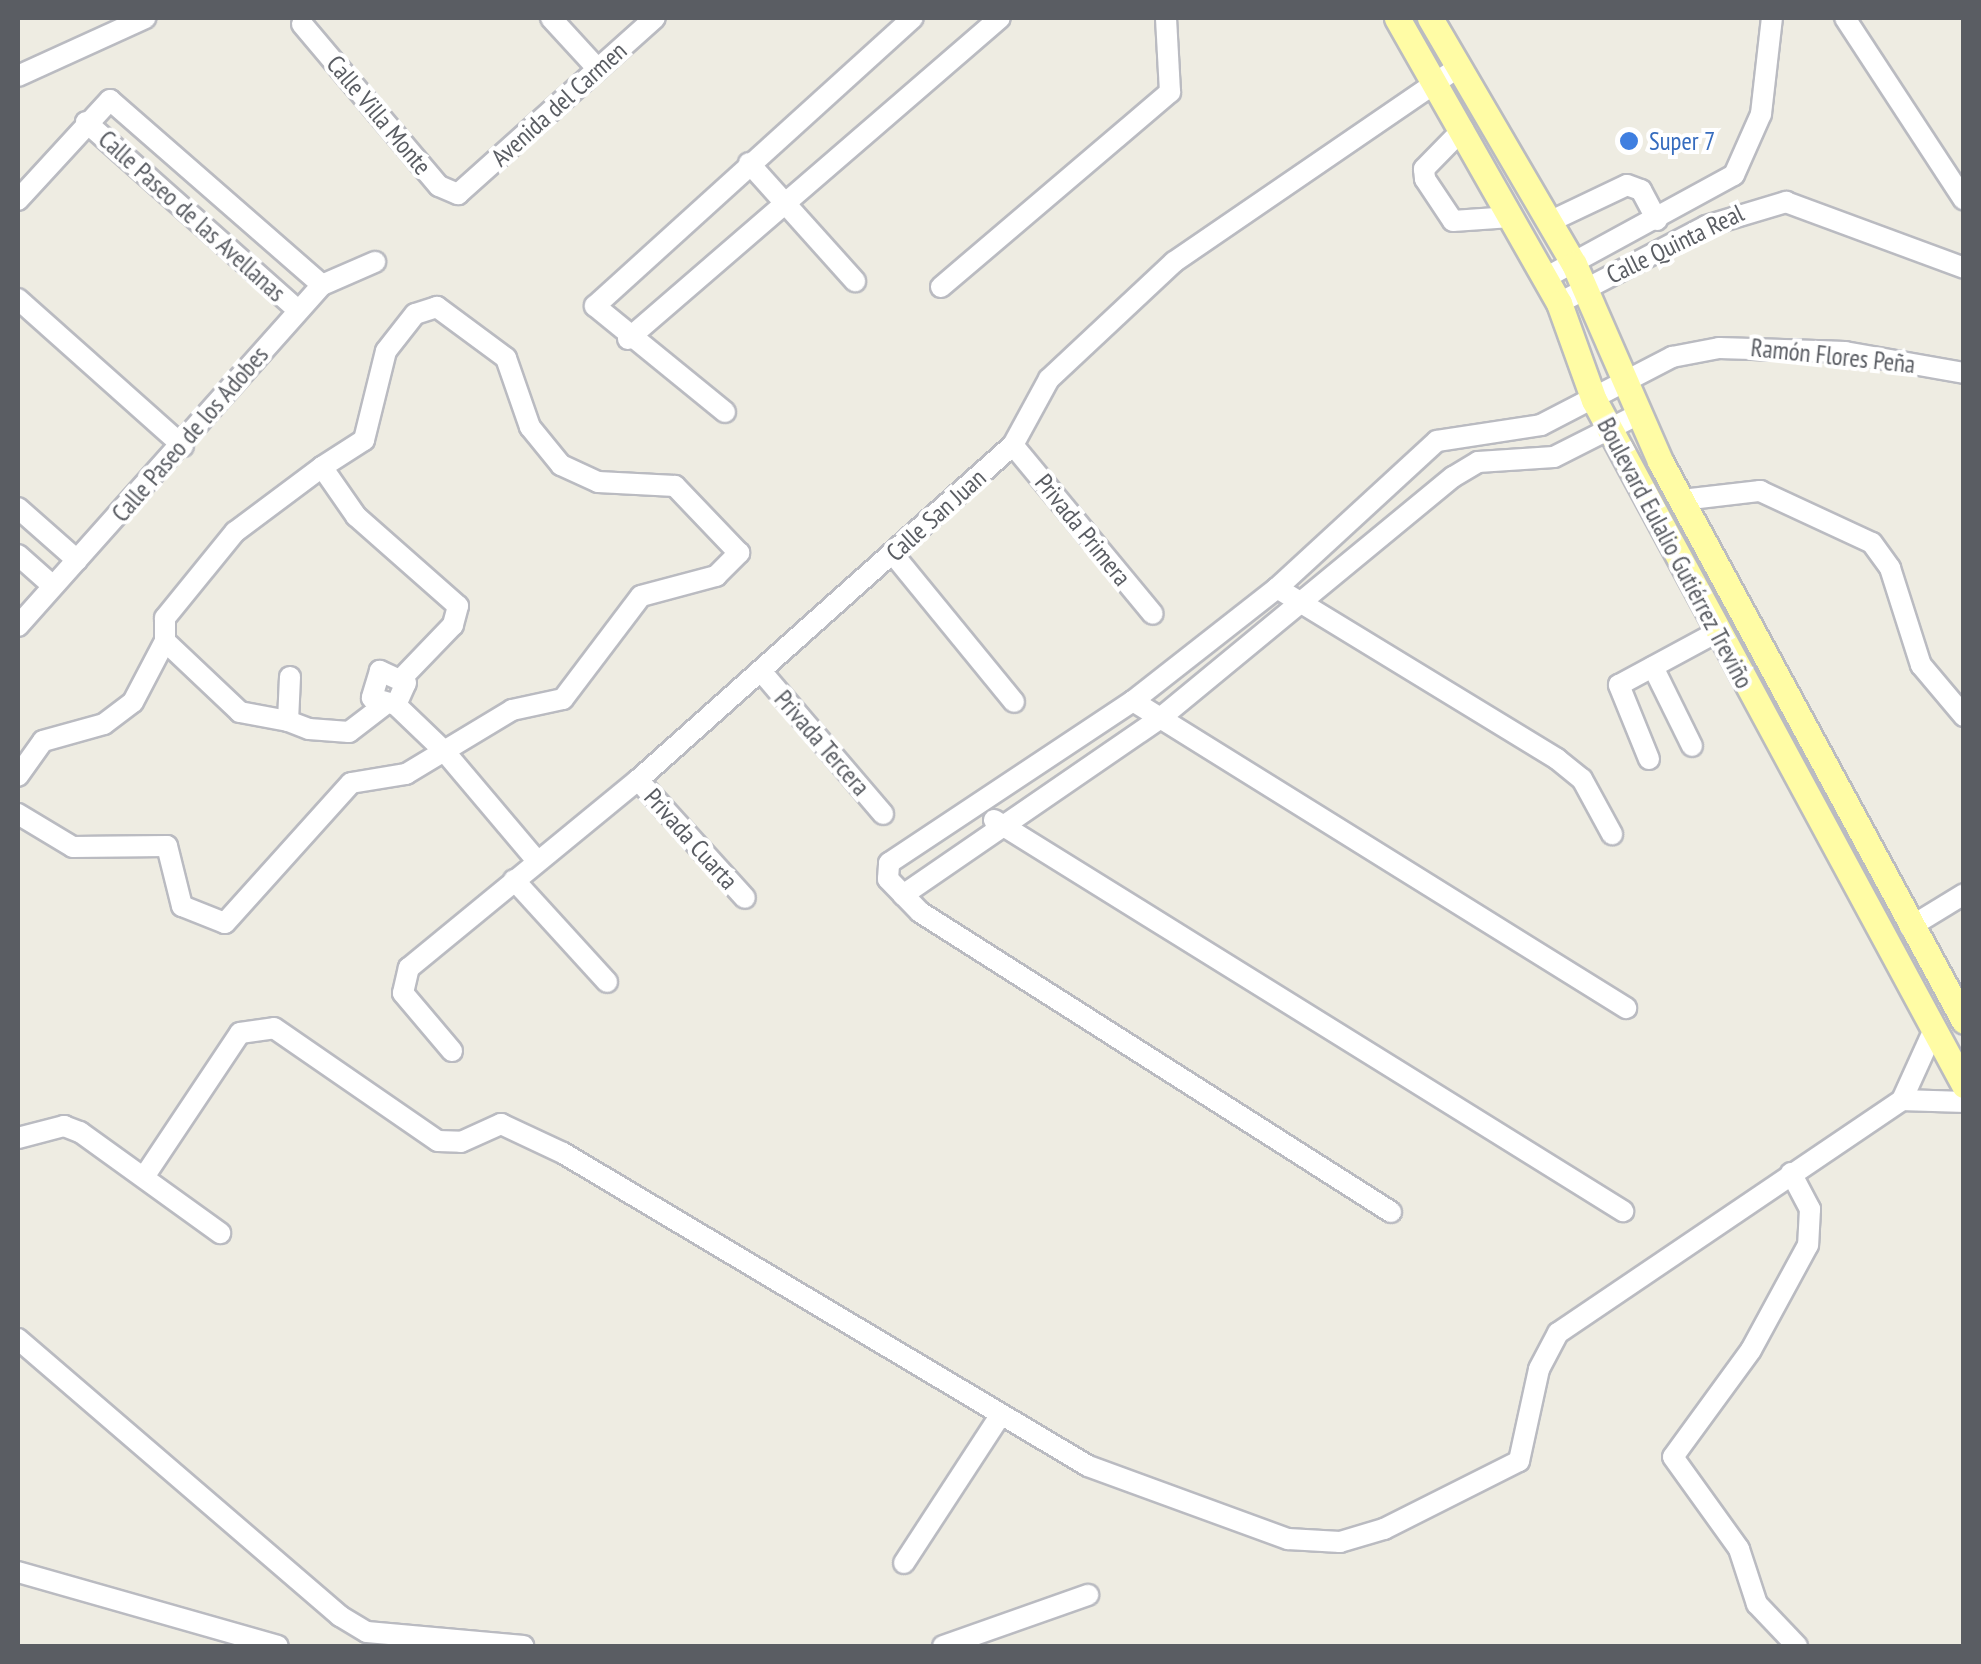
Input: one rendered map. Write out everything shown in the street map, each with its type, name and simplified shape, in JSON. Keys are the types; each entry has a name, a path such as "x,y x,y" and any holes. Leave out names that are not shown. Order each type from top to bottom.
{"main road":[{"name":"Boulevard Eulalio Gutiérrez Treviño","path":"1398,18 1546,278 1609,429 1931,1036 1964,1085"},
{"name":"Boulevard Eulalio Gutiérrez Treviño","path":"1432,19 1574,264 1626,386 1682,500 1964,1021"}],"street":[{"path":"18,76 144,18"},
{"path":"551,18 597,68"},
{"name":"Avenida del Carmen","path":"464,191 655,18"},
{"path":"725,412 600,317 601,295 913,18"},
{"path":"628,339 1000,18"},
{"path":"941,287 1170,92 1166,18"},
{"path":"1546,278 1734,174 1761,114 1772,18"},
{"path":"1845,18 1964,200"},
{"path":"1414,44 1432,19"},
{"name":"Calle Villa Monte","path":"302,24 439,186 464,191"},
{"name":"Calle San Juan","path":"452,1051 403,993 409,968 638,780 1014,445 1049,379 1174,262 1459,66"},
{"name":"Calle Paseo de las Avellanas","path":"298,310 86,122 114,103 322,285"},
{"path":"18,200 86,122"},
{"path":"1463,129 1424,168 1425,179 1454,221 1512,217"},
{"path":"749,163 855,281"},
{"path":"1734,174 1756,205"},
{"path":"1549,222 1627,185 1641,190 1657,220"},
{"path":"204,228 226,203"},
{"name":"Calle Quinta Real","path":"1559,303 1756,205 1816,206 1964,268"},
{"name":"Calle Paseo de los Adobes","path":"18,626 322,285 375,262"},
{"path":"18,299 182,446"},
{"path":"18,776 43,740 104,724 133,702 165,641 174,600 234,532 364,440 386,351 415,314 437,307 506,358 530,428 562,465 598,482 675,486 738,544 722,573 640,596 563,699 512,710 406,774 352,782 317,830 268,868 237,916 217,925 182,906 167,846 73,848 18,814"},
{"name":"Ramón Flores Peña","path":"1437,441 1542,426 1626,386 1672,357 1742,346 1964,373"},
{"path":"903,895 1158,720 1304,605 1452,477 1478,462 1554,457 1639,414"},
{"path":"1390,1212 903,895 888,879 890,863 983,806 1134,700 1277,588 1437,441 1452,477"},
{"name":"Privada Primera","path":"1014,445 1152,614"},
{"path":"165,641 240,712 340,734 389,705 403,677 454,625 458,606 356,516 322,467"},
{"path":"1682,500 1760,490 1872,543 1921,665 1964,716"},
{"path":"18,508 77,560"},
{"path":"893,554 1014,702"},
{"path":"18,556 53,586"},
{"path":"1277,588 1557,759 1582,779 1612,834"},
{"path":"1650,759 1617,692 1717,632"},
{"path":"1654,667 1692,746"},
{"name":"Privada Tercera","path":"760,671 883,814"},
{"path":"403,677 374,675 370,693 445,752 537,860"},
{"path":"288,720 290,676"},
{"path":"1134,700 1158,720 1626,1008"},
{"name":"Privada Cuarta","path":"638,780 745,898"},
{"path":"983,806 1001,829 1623,1211"},
{"path":"514,880 606,982"},
{"path":"1910,926 1964,894"},
{"path":"144,1176 240,1033 274,1028 438,1140 461,1142 500,1124 518,1129 1088,1466 1208,1515 1314,1543 1364,1536 1519,1460 1539,1370 1558,1332 1902,1100 1931,1036"},
{"path":"1902,1100 1964,1102"},
{"path":"18,1138 64,1126 144,1176 220,1233"},
{"path":"1791,1173 1810,1209 1808,1245 1751,1350 1672,1457 1739,1549 1757,1604 1797,1646"},
{"path":"18,1339 340,1616 367,1632 522,1646"},
{"path":"904,1563 1000,1416"},
{"path":"18,1572 278,1646"},
{"path":"944,1646 1088,1595"}],"place":[{"name":"Super 7","path":"1629,141"}]}
